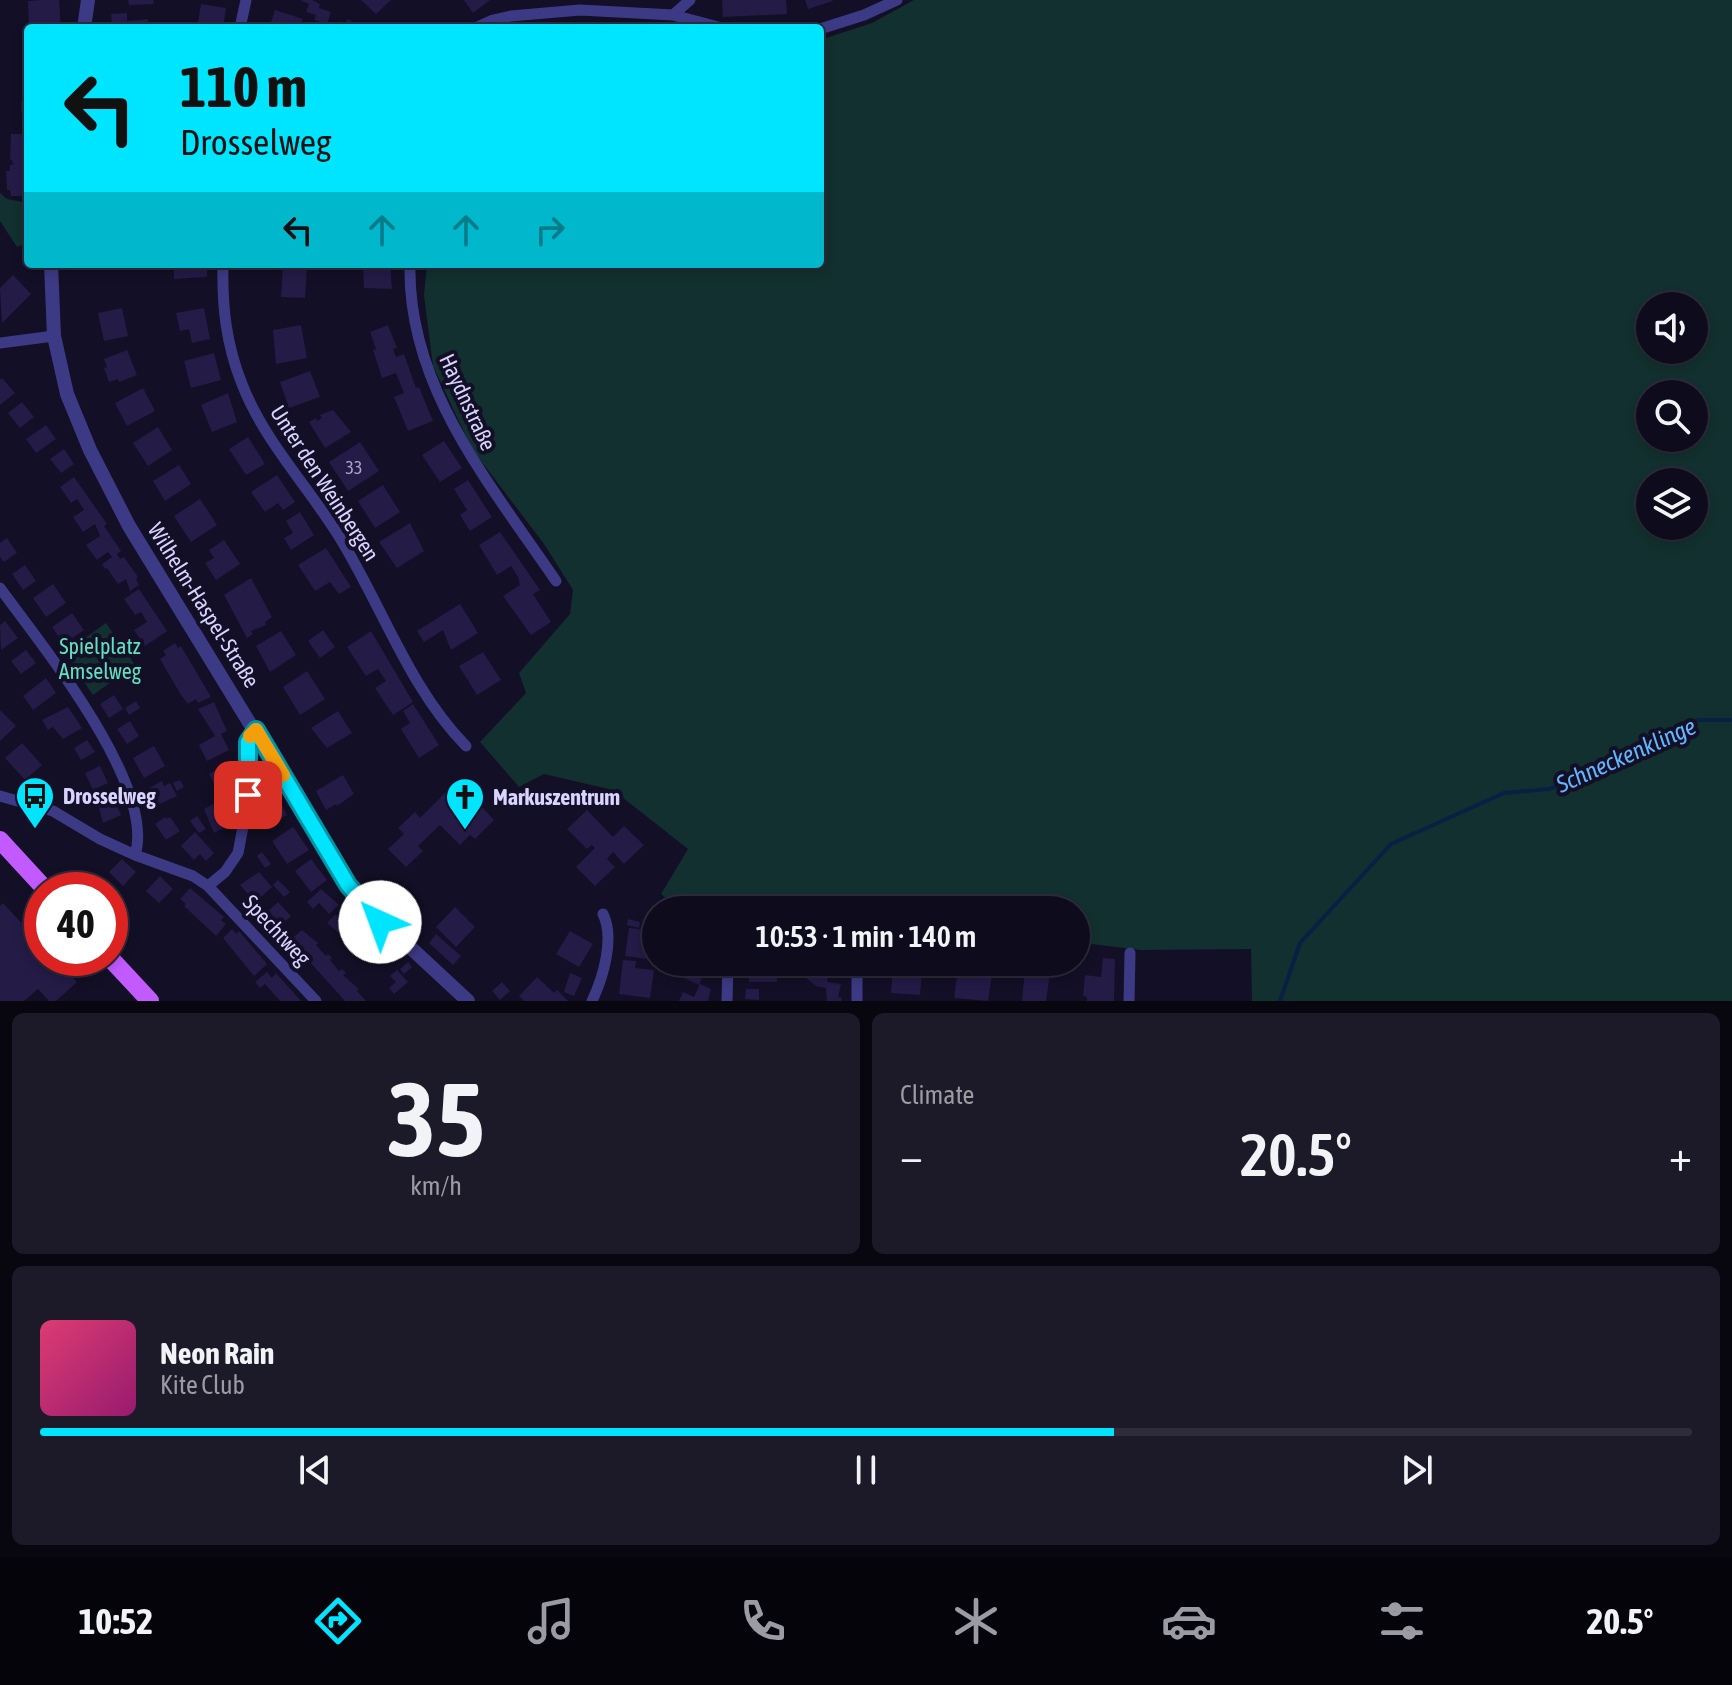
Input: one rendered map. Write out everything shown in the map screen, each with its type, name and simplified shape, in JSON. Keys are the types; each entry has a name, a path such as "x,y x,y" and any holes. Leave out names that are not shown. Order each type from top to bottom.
{"main road":[{"path":"0,840 29,872"},
{"path":"127,976 150,1001"}],"street":[{"path":"85,24 88,0"},
{"path":"241,24 246,0"},
{"path":"673,15 690,0"},
{"path":"824,28 897,0"},
{"path":"484,24 547,11 580,10 673,15 707,24"},
{"name":"Wilhelm-Haspel-Straße","path":"51,268 54,336 67,394 129,526 356,897 461,999"},
{"name":"Unter den Weinbergen","path":"223,268 223,309 229,349 257,418 275,447 320,505 349,552 419,684 440,716 466,746"},
{"name":"Haydnstraße","path":"410,268 411,298 417,329 440,399 474,463 556,581"},
{"path":"0,343 54,336"},
{"path":"0,588 83,704 112,755 134,812 135,855"},
{"path":"0,796 53,811 100,839 193,876 208,886 225,872 238,853 246,811 248,742 256,730"},
{"name":"Spechtweg","path":"208,886 316,1001"},
{"path":"592,1001 601,979 607,943 608,924 603,914"},
{"path":"1129,1001 1130,953"},
{"path":"727,1001 728,976"},
{"path":"857,976 857,1001"}],"green space":[{"path":"914,0 1732,0 1732,1001 1252,1001 1251,949 1140,950 1090,944 1090,896 663,896 661,894 688,849 613,790 544,774 519,787 480,742 526,693 519,673 570,614 573,590 544,544 472,449 433,366 424,295 427,268 824,268 824,39 872,23"},
{"path":"0,193 7,199 24,202 24,250 21,245 17,247 0,221"},
{"name":"Spielplatz Amselweg","path":"106,623 135,665 93,695 64,653"}],"building":[{"path":"59,0 61,24 29,24 28,1"},
{"path":"128,0 153,0 154,4 129,5"},
{"path":"300,0 312,0 320,4 319,8 331,12 327,24 314,20 316,15 306,12 309,4"},
{"path":"361,0 391,0 376,14"},
{"path":"464,0 490,0 473,13"},
{"path":"722,0 786,0 787,14 723,17"},
{"path":"805,0 832,0 833,1 808,9"},
{"path":"201,4 226,8 224,24 198,22"},
{"path":"275,10 303,19 301,24 270,24"},
{"path":"127,13 127,21 148,19 149,24 112,24 111,14"},
{"path":"347,19 357,24 339,24 340,21 346,23"},
{"path":"11,134 24,134 24,196 11,196 10,190 7,190 6,171 10,171 10,165 13,165 10,160"},
{"path":"174,268 207,268 207,277 174,279"},
{"path":"283,268 307,268 305,298 281,297"},
{"path":"363,268 390,268 392,289 364,288"},
{"path":"13,275 31,294 2,323 0,288"},
{"path":"122,308 128,336 104,341 98,313"},
{"path":"204,308 210,339 192,343 189,329 180,331 176,313"},
{"path":"301,325 307,358 276,364 273,330"},
{"path":"388,325 397,348 393,349 396,357 404,354 416,388 419,387 433,421 408,431 394,397 404,393 396,373 382,378 373,350 376,349 370,332"},
{"path":"127,350 137,375 119,382 118,379 109,382 104,359"},
{"path":"214,353 221,380 191,388 184,361"},
{"path":"310,371 320,397 289,408 280,382"},
{"path":"2,378 15,393 0,405 0,380"},
{"path":"143,388 155,411 127,426 115,403"},
{"path":"228,393 237,422 212,432 201,405"},
{"path":"22,402 34,417 20,428 8,413"},
{"path":"333,410 351,432 325,448 309,422 316,418 317,421 322,418 320,415"},
{"path":"46,425 56,439 36,453 26,439"},
{"path":"158,427 172,450 148,466 133,443"},
{"path":"248,437 265,464 246,475 229,449"},
{"path":"444,441 462,468 440,482 422,455"},
{"path":"360,442 379,471 348,491 329,462"},
{"path":"64,449 74,464 61,473 50,459"},
{"path":"179,465 191,484 165,501 153,481"},
{"path":"277,475 295,502 283,510 278,503 265,512 251,492"},
{"path":"74,477 107,524 104,526 121,551 117,554 120,559 124,557 138,577 139,585 130,591 126,579 118,584 102,564 112,557 108,552 97,560 86,545 100,536 95,524 83,532 73,517 84,510 77,499 71,503 60,487"},
{"path":"468,480 492,517 470,531 460,515 467,510 454,489"},
{"path":"383,485 400,512 375,528 358,501"},
{"path":"200,499 217,525 191,542 174,516"},
{"path":"300,512 314,535 291,550 284,538 293,533 286,521"},
{"path":"410,523 424,551 397,568 379,542"},
{"path":"500,532 540,590 533,594 551,622 531,635 503,596 520,585 518,577 511,566 497,575 479,545"},
{"path":"7,538 17,553 4,562 0,557 0,543"},
{"path":"224,540 240,564 216,580 205,563 214,558 209,550"},
{"path":"326,548 351,587 339,594 330,582 315,591 298,565"},
{"path":"25,565 36,581 23,590 12,574"},
{"path":"251,578 272,617 265,622 266,625 251,631 253,634 247,638 224,595"},
{"path":"53,584 66,603 46,617 33,598"},
{"path":"139,589 167,631 145,646 134,630 147,622 141,612 135,615 124,599"},
{"path":"460,604 478,633 451,650 443,630 424,642 417,631"},
{"path":"72,613 84,630 64,644 52,627"},
{"path":"5,621 18,638 1,650 0,625"},
{"path":"323,630 335,647 320,658 308,641"},
{"path":"281,631 296,655 270,672 256,646"},
{"path":"371,631 413,702 393,715 375,688 386,681 378,669 366,676 347,647"},
{"path":"175,643 178,648 181,646 211,697 198,703 196,699 188,704 181,695 160,659 166,655 163,651"},
{"path":"26,650 36,663 21,674 11,661"},
{"path":"483,652 501,680 477,695 459,666"},
{"path":"307,671 325,699 300,715 283,687"},
{"path":"46,678 56,693 33,710 23,696"},
{"path":"114,695 123,709 109,718 100,704"},
{"path":"136,701 140,708 129,715 125,708"},
{"path":"214,702 227,731 221,734 229,750 207,761 199,745 215,736 198,709"},
{"path":"413,704 439,745 419,758 401,729 410,723 403,711"},
{"path":"68,707 82,728 63,739 53,727 48,730 42,720"},
{"path":"0,710 16,726 0,741"},
{"path":"338,711 352,733 327,748 311,728"},
{"path":"130,721 139,736 127,744 117,729"},
{"path":"87,740 95,752 81,760 74,748"},
{"path":"22,743 42,765 25,780 5,758"},
{"path":"154,746 165,766 144,778 133,758"},
{"path":"225,765 237,787 225,793 222,787 217,790 209,774"},
{"path":"100,766 108,783 93,790 85,773"},
{"path":"343,775 354,794 326,810 316,791"},
{"path":"180,780 184,787 177,791 173,783"},
{"path":"162,781 164,786 170,783 177,796 153,807 148,797 152,795 149,788"},
{"name":"Markuszentrum","path":"448,790 457,799 466,790 494,820 475,839 470,835 460,845 440,825 418,846 423,851 406,867 388,849 404,834 398,828 415,812 420,818"},
{"path":"276,792 287,815 269,824 257,801"},
{"path":"113,798 121,815 103,823 98,804"},
{"path":"225,798 235,822 214,833 204,809"},
{"path":"587,810 613,837 624,826 644,845 624,864 613,852 607,859 615,867 595,886 576,867 595,848 592,845 587,849 567,829"},
{"path":"197,816 206,829 199,833 190,821"},
{"path":"170,817 180,831 166,840 155,824"},
{"path":"293,827 309,850 287,864 272,841"},
{"path":"195,832 214,853 206,861 200,854 194,860 181,846"},
{"path":"262,852 271,864 265,868 257,856"},
{"path":"122,859 136,872 128,881 128,872 109,872"},
{"path":"311,859 327,880 311,892 295,871"},
{"path":"259,872 272,887 259,899 252,891 248,894 240,885"},
{"path":"160,876 173,889 159,903 146,891"},
{"path":"278,880 290,892 284,897 273,885"},
{"path":"190,888 224,917 221,920 226,924 216,936 180,899"},
{"path":"321,889 339,905 329,914 319,903 313,909 307,902"},
{"path":"278,902 291,916 279,927 266,913"},
{"path":"3,903 24,926 24,976 72,976 77,982 56,1001 49,1001 38,989 24,1001 0,1001 0,906"},
{"path":"455,907 475,927 456,947 436,927"},
{"path":"353,911 361,919 340,934 327,923 336,914 342,921"},
{"path":"628,919 640,922 639,928 627,925"},
{"path":"629,928 642,929 642,958 625,956"},
{"path":"232,929 236,934 239,931 267,964 254,976 223,938"},
{"path":"302,930 318,943 316,945 326,956 328,954 332,958 330,960 339,971 342,969 346,973 343,975 359,989 357,991 366,1001 345,1001 290,940"},
{"path":"374,931 382,940 375,946 380,952 374,958 363,945"},
{"path":"570,931 593,944 579,967 556,954"},
{"path":"436,934 461,956 453,965 429,943"},
{"path":"1103,958 1115,959 1114,1001 1087,1001 1087,997 1083,996 1085,976 1101,977"},
{"path":"623,960 636,961 635,968 642,969 642,976 653,976 650,998 619,994"},
{"path":"408,962 412,967 404,974 400,969"},
{"path":"397,970 408,982 394,994 389,988 396,982 390,976"},
{"path":"267,972 272,978 276,973 301,1001 280,1001 265,984 260,988 255,982"},
{"path":"570,973 582,978 574,996 564,992"},
{"path":"680,976 703,976 699,985"},
{"path":"749,976 777,976 777,982 749,982"},
{"path":"808,976 828,976 827,982 841,984 838,997 842,998 841,1001 827,1001 826,988 816,986"},
{"path":"892,976 922,976 920,995 891,993"},
{"path":"957,976 992,976 988,1001 954,998"},
{"path":"1024,976 1050,976 1046,1001 1022,1001"},
{"path":"537,977 568,1001 524,1001 519,996"},
{"path":"502,982 510,991 500,1000 492,991"},
{"path":"700,984 711,989 708,1001 679,1001 683,992 694,997"},
{"path":"746,989 759,989 759,1000 745,999"}],"waterway":[{"name":"Schneckenklinge","path":"1280,1001 1300,943 1391,844 1504,793 1549,789 1610,767 1647,741 1698,720 1732,720"}],"slow traffic":[{"path":"250,736 256,730 283,775"}],"place":[{"name":"Drosselweg","path":"35,830"},
{"name":"Markuszentrum","path":"465,831"}],"route":[{"path":"248,795 248,742 256,730 348,885 380,922"}]}
